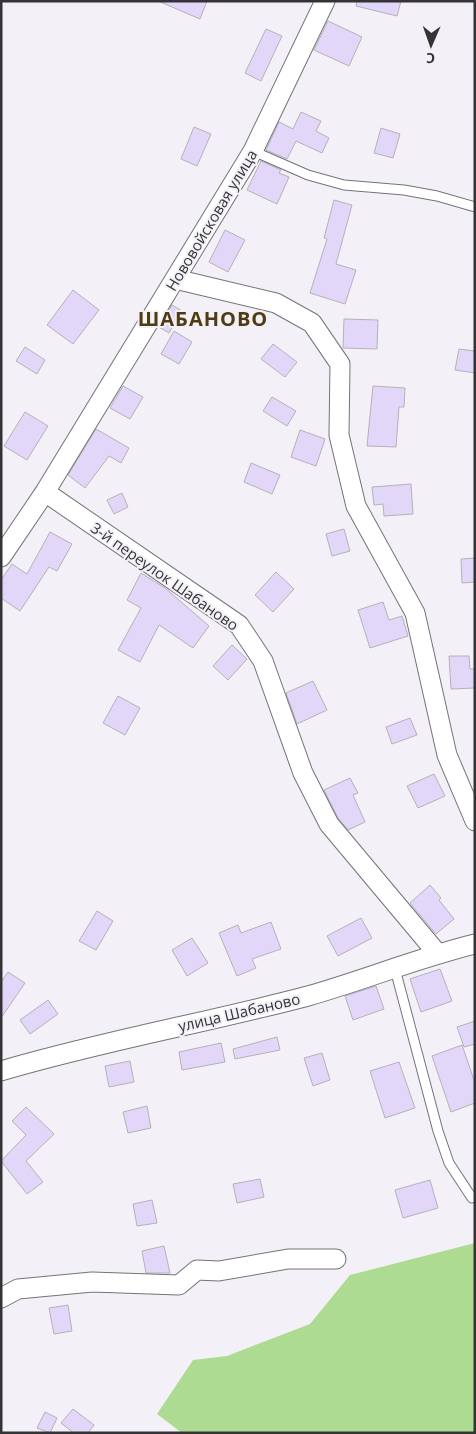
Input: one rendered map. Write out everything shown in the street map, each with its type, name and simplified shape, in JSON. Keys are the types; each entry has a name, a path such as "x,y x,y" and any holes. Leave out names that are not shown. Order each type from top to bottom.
{"street":[{"name":"Нововойсковая улица","path":"1,558 45,492 253,152 325,1"},
{"path":"175,280 276,303 312,323 340,364 339,434 356,506 415,613 447,754 475,821"},
{"name":"3-й переулок Шабаново","path":"45,492 239,625 263,660 303,773 330,824 437,953"},
{"name":"улица Шабаново","path":"1,1071 52,1056 308,996 395,969 437,953 475,944"},
{"path":"1,1298 18,1289 92,1282 178,1285 197,1270 219,1271 288,1259 336,1259"}],"lane":[{"path":"253,152 308,175 344,185 421,193 475,207"},
{"path":"395,969 438,1131 449,1163 472,1198"}],"green space":[{"path":"475,1243 475,1433 182,1433 157,1414 193,1360 227,1356 310,1324 350,1275"}],"building":[{"path":"158,1 207,1 200,19"},
{"path":"357,1 401,1 397,16 356,6"},
{"path":"328,21 362,37 349,66 314,50"},
{"path":"266,29 282,36 261,81 245,73"},
{"path":"301,112 321,121 316,131 329,138 322,153 296,141 287,159 266,150 279,122 293,129"},
{"path":"194,127 211,134 197,166 181,159"},
{"path":"381,128 400,134 393,158 374,153"},
{"path":"261,161 281,170 279,173 289,177 277,204 247,190"},
{"path":"334,200 352,205 336,264 356,270 345,304 310,293 327,239 324,238"},
{"path":"225,230 245,240 228,272 209,262"},
{"path":"73,290 99,310 73,344 47,325"},
{"path":"172,305 182,311 169,333 159,327"},
{"path":"344,319 378,320 377,349 343,348"},
{"path":"174,331 192,342 179,364 161,354"},
{"path":"273,344 297,362 285,377 261,359"},
{"path":"25,347 45,360 37,374 16,361"},
{"path":"459,349 475,351 475,373 455,370"},
{"path":"123,386 143,397 130,419 110,408"},
{"path":"373,386 405,388 404,407 399,407 396,447 367,446"},
{"path":"272,397 296,411 287,426 263,411"},
{"path":"25,412 48,426 27,460 4,446"},
{"path":"96,429 129,448 121,463 109,456 85,488 68,475"},
{"path":"300,430 325,439 316,466 291,457"},
{"path":"251,463 280,475 272,494 244,482"},
{"path":"411,484 413,514 384,516 383,504 374,505 372,487"},
{"path":"122,493 128,507 114,514 107,500"},
{"path":"344,529 350,551 332,556 326,534"},
{"path":"50,532 72,544 57,571 49,567 20,611 1,598 1,580 12,564 27,574"},
{"path":"475,558 475,582 462,583 461,559"},
{"path":"276,572 294,589 273,612 255,595"},
{"path":"141,573 165,588 209,626 193,648 159,625 140,662 118,650 141,608 127,600"},
{"path":"383,602 389,620 402,616 408,636 370,648 358,610"},
{"path":"232,645 247,659 228,680 213,666"},
{"path":"449,656 469,656 470,669 475,669 475,688 451,689"},
{"path":"313,681 327,710 297,724 286,693"},
{"path":"118,696 140,708 125,735 103,723"},
{"path":"410,718 417,735 392,744 386,727"},
{"path":"434,774 445,796 418,808 407,786"},
{"path":"350,778 358,793 353,795 365,822 348,830 338,818 324,790"},
{"path":"430,885 454,919 436,934 410,903"},
{"path":"97,911 113,921 96,950 79,941"},
{"path":"361,918 372,938 338,956 327,936"},
{"path":"271,922 281,949 252,959 256,968 237,976 219,933 238,925 241,933"},
{"path":"192,938 208,963 187,976 172,950"},
{"path":"440,969 452,1001 421,1012 410,979"},
{"path":"8,972 25,983 1,1018 1,982"},
{"path":"376,986 384,1009 353,1020 345,996"},
{"path":"48,1000 58,1014 30,1034 20,1020"},
{"path":"475,1021 475,1044 464,1047 457,1027"},
{"path":"277,1037 280,1050 235,1059 233,1049"},
{"path":"221,1043 225,1062 182,1070 179,1052"},
{"path":"462,1045 475,1083 475,1103 451,1112 432,1056"},
{"path":"322,1053 330,1080 313,1086 304,1058"},
{"path":"130,1061 134,1082 109,1087 105,1066"},
{"path":"399,1062 415,1108 385,1118 370,1071"},
{"path":"147,1106 151,1128 128,1133 123,1112"},
{"path":"26,1107 54,1134 26,1161 43,1182 27,1194 1,1161 26,1135 12,1121"},
{"path":"260,1179 264,1197 237,1203 233,1184"},
{"path":"430,1180 438,1208 403,1218 395,1190"},
{"path":"152,1200 157,1223 137,1226 133,1204"},
{"path":"164,1246 170,1273 146,1273 142,1251"},
{"path":"68,1305 72,1331 54,1334 49,1308"},
{"path":"73,1409 94,1425 88,1433 74,1433 61,1423"},
{"path":"45,1412 57,1418 50,1433 37,1428"}],"district":[{"name":"ШАБАНОВО","path":"203,318"}]}
